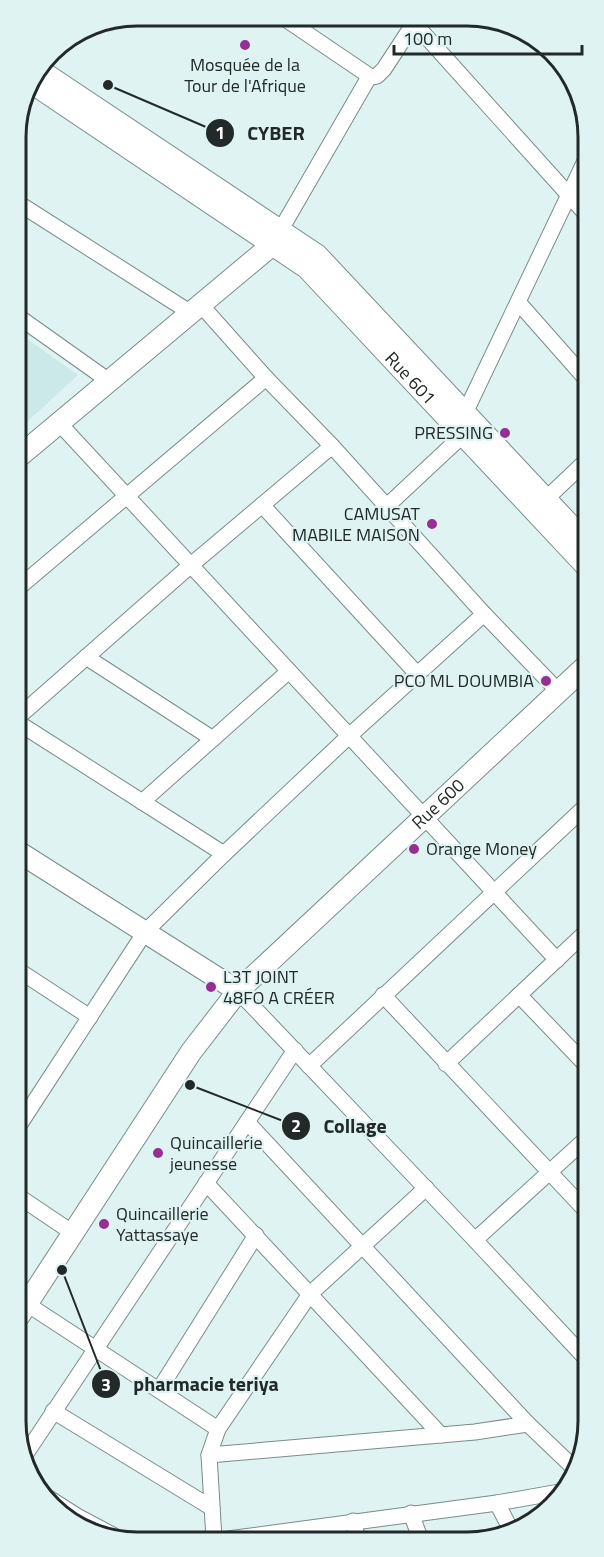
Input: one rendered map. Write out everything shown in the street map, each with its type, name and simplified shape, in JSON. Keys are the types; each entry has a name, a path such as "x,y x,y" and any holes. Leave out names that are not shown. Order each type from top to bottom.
{"street":[{"path":"295,26 369,77 380,74 412,26"},
{"path":"421,26 578,205"},
{"path":"45,74 276,238"},
{"path":"26,451 196,309 276,238 369,77"},
{"path":"37,86 312,261"},
{"path":"465,413 578,176"},
{"path":"26,208 196,309 332,446 484,614 559,692"},
{"name":"Rue 601","path":"312,261 465,413 578,533"},
{"name":"Rue 601","path":"312,261 463,435 578,557"},
{"path":"518,302 578,370"},
{"path":"26,322 109,381"},
{"path":"26,581 266,378"},
{"path":"59,423 557,960"},
{"path":"387,506 463,435"},
{"path":"26,712 191,565 332,446"},
{"path":"546,499 578,469"},
{"path":"262,505 418,675"},
{"path":"26,1115 145,932 349,736 484,614"},
{"path":"86,657 213,739"},
{"path":"142,802 289,671"},
{"name":"Rue 600","path":"26,1305 191,1052 238,991 578,673"},
{"path":"26,726 224,854"},
{"path":"309,1066 578,813"},
{"path":"26,857 238,991 578,1345"},
{"path":"446,1064 578,940"},
{"path":"26,975 90,1017"},
{"path":"519,995 578,1057"},
{"path":"383,996 578,1202"},
{"path":"29,1448 294,1050"},
{"path":"247,1122 528,1424 570,1464"},
{"path":"476,1240 578,1146"},
{"path":"206,1183 441,1435"},
{"path":"214,1532 209,1455 218,1429 310,1294 426,1188"},
{"path":"26,1201 73,1233"},
{"path":"159,1390 255,1235"},
{"path":"26,1312 95,1348 218,1429"},
{"path":"54,1411 212,1508"},
{"path":"209,1455 441,1435 528,1424"},
{"path":"291,1532 551,1493"},
{"path":"497,1503 508,1524"},
{"path":"411,1513 418,1532"},
{"path":"353,1521 356,1532"}],"shaded area":[{"path":"26,338 78,375 26,423"}],"place":[{"name":"Mosquée de la Tour de l'Afrique","path":"245,45"},
{"name":"CYBER","path":"108,85"},
{"name":"PRESSING","path":"505,433"},
{"name":"CAMUSAT MABILE MAISON","path":"432,524"},
{"name":"PCO ML DOUMBIA","path":"546,681"},
{"name":"Orange Money","path":"414,849"},
{"name":"L3T JOINT 48FO A CRÉER","path":"211,987"},
{"name":"Collage","path":"190,1085"},
{"name":"Quincaillerie jeunesse","path":"158,1153"},
{"name":"Quincaillerie Yattassaye","path":"104,1224"},
{"name":"pharmacie teriya","path":"62,1270"}]}
